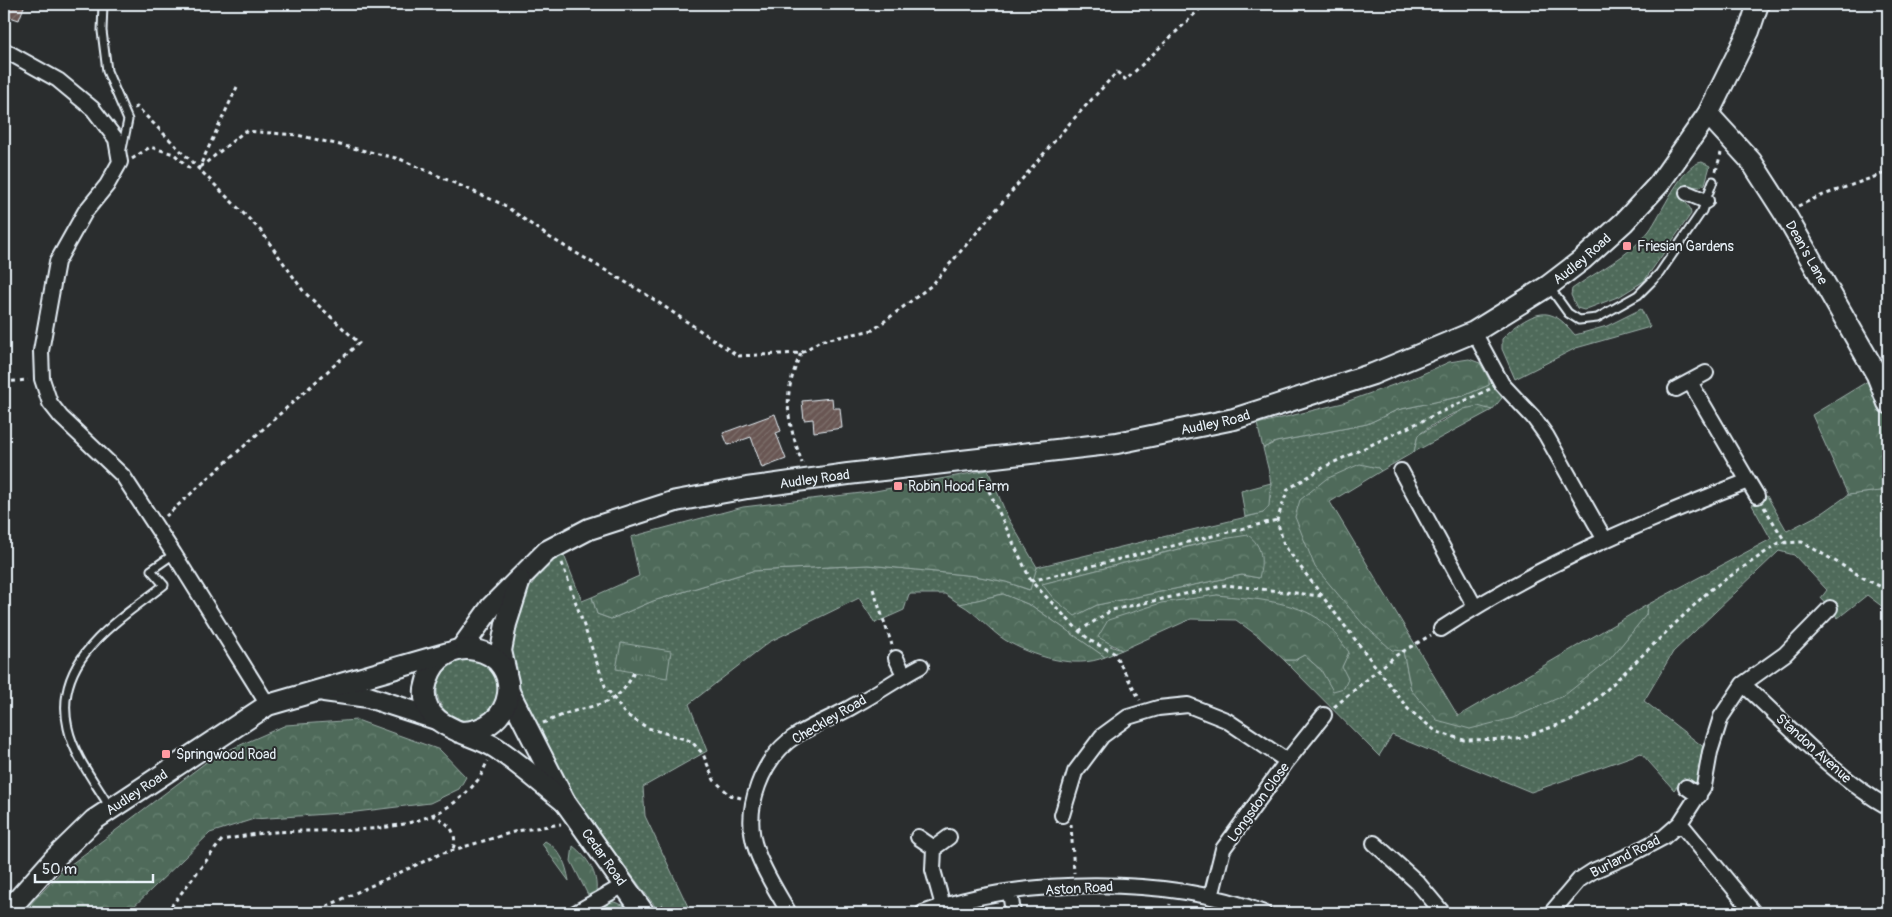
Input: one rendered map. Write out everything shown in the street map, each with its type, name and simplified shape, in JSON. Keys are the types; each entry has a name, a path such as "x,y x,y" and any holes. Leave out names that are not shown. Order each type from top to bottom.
{"main road":[{"name":"Audley Road","path":"6,913 61,852 94,820 268,705 455,651 521,575 547,551 589,529 676,501 747,488 974,458 1117,443 1234,419 1373,374 1474,332 1548,286 1582,260 1659,184 1708,114 1749,31 1758,4"},
{"name":"Dean's Lane","path":"1708,114 1726,136 1751,161 1785,214 1877,375 1888,402"},
{"path":"459,732 482,729 496,721 506,705 508,687 502,651 506,624 521,575"},
{"path":"476,650 490,656 501,667 561,810 459,732 449,729 436,719 427,704 425,693 427,679 435,663 455,651 476,650"},
{"name":"Audley Road","path":"318,690 368,697 436,719"},
{"name":"Cedar Road","path":"561,810 569,825 624,885 650,906"}],"street":[{"path":"4,50 58,80 92,109 116,139 120,162 107,185 85,212 57,262 41,351 42,379 50,403 61,417 123,476 268,705"},
{"path":"1688,193 1706,201"},
{"path":"1474,332 1502,384 1533,417 1546,435 1605,540"},
{"path":"1676,389 1706,373"},
{"path":"1690,382 1757,496"},
{"path":"1401,471 1475,607"},
{"path":"1441,629 1475,607 1605,540 1650,519 1748,481"},
{"name":"Burland Road","path":"1551,913 1579,880 1592,871 1628,856 1664,837 1680,823 1704,786 1710,752 1721,717 1743,684 1785,654 1830,608"},
{"path":"896,658 904,675"},
{"name":"Checkley Road","path":"789,913 755,848 752,823 753,802 757,785 767,767 791,740 855,706 921,666"},
{"name":"Standon Avenue","path":"1743,684 1849,780 1888,807"},
{"path":"1062,815 1076,772 1102,736 1128,717 1147,712 1188,705 1226,720 1287,761"},
{"name":"Longsdon Close","path":"1210,898 1223,850 1287,761 1324,715"},
{"path":"1686,786 1699,796"},
{"path":"1680,823 1754,913"},
{"path":"918,837 934,848"},
{"path":"934,848 949,837"},
{"path":"1374,843 1417,882 1443,913"},
{"path":"934,848 933,870 943,906"},
{"name":"Aston Road","path":"923,913 943,906 1010,892 1108,884 1210,898 1247,906 1264,913"},
{"path":"575,913 624,885"},
{"path":"1010,892 1013,913"}],"lane":[{"path":"103,4 102,31 107,71 128,120 120,162"},
{"path":"1548,286 1568,313 1579,320 1597,318 1638,295 1659,274 1702,211 1713,181"},
{"path":"111,809 78,754 68,728 65,702 69,681 78,661 91,644 164,585 151,570 174,554"}],"path":[{"path":"807,480 790,429 786,403 790,377 801,354 820,341 873,330 932,285 1069,124 1117,72 1126,80 1205,4"},
{"path":"198,170 237,87"},
{"path":"124,111 137,107 261,231 304,292 359,343 156,526"},
{"path":"200,165 202,166 245,131 297,135 400,159 504,205 556,242 644,293 738,356 801,354"},
{"path":"1713,181 1726,136"},
{"path":"120,162 134,158 150,147 174,154 189,168 192,164"},
{"path":"1785,214 1818,196 1888,172"},
{"path":"4,382 42,379"},
{"path":"974,458 1031,581 1079,631 1091,641 1114,653 1147,712"},
{"path":"1757,496 1786,543"},
{"path":"1031,581 1276,520"},
{"path":"554,569 568,557"},
{"path":"562,562 605,686 626,714 648,728 691,741 703,754 714,780 730,795 753,802"},
{"path":"1079,631 1112,610 1226,585 1322,596"},
{"path":"873,589 896,658"},
{"path":"1324,715 1395,656 1441,629"},
{"path":"541,724 569,713 605,704 627,687 634,672"},
{"path":"538,716 544,732"},
{"path":"166,913 222,840 273,832 362,830 420,820 452,805 478,781 490,756"},
{"path":"312,913 440,854 517,831 569,825 561,810"},
{"path":"431,815 443,819 452,829 456,841 453,850"},
{"path":"1062,815 1071,822 1074,886"},
{"path":"650,906 667,913"}],"green space":[{"path":"1702,162 1710,166 1705,184 1700,187 1690,186 1682,198 1690,208 1691,214 1644,281 1620,296 1584,310 1577,308 1571,295 1572,289 1623,256 1641,240 1654,224 1672,191 1687,171 1694,165"},
{"path":"1641,309 1650,327 1576,348 1515,379 1502,349 1502,339 1531,317 1545,314 1555,316 1575,335 1607,326"},
{"path":"1469,359 1480,363 1489,379 1489,385 1463,396 1397,410 1367,424 1276,442 1263,448 1257,424 1343,403 1418,376 1449,362"},
{"path":"1491,381 1502,398 1492,410 1472,409 1444,418 1418,435 1414,452 1381,471 1378,468 1300,500 1403,651 1411,690 1470,729 1646,615 1647,605 1771,539 1752,505 1767,496 1787,531 1824,512 1848,495 1888,490 1888,611 1867,595 1838,618 1821,598 1827,590 1794,555 1779,551 1673,652 1644,701 1710,752 1701,792 1684,777 1674,790 1641,753 1531,792 1392,735 1379,756 1284,660 1295,660 1304,655 1321,670 1342,667 1346,657 1302,610 1264,601 1217,595 1110,646 1122,650 1105,657 1032,606 1003,594 960,604 945,594 909,594 904,610 875,623 859,598 769,642 689,704 707,751 643,787 645,816 691,913 660,913 614,852 561,774 538,733 520,693 511,655 514,622 517,612 533,583 562,550 582,601 592,597 597,614 611,619 653,601 752,571 868,565 975,576 1006,582 1029,590 1037,567 1263,513 1268,506 1271,490 1263,448 1276,442 1367,424 1397,410 1463,396 1489,385","holes":["1209,541 1259,578 1242,575 1097,605 1076,615 1043,584"]},
{"path":"1868,381 1888,416 1888,490 1848,495 1812,415"},
{"path":"1478,406 1492,410 1414,452 1418,435 1464,409"},
{"path":"1360,464 1378,468 1381,471 1330,502 1458,716 1647,605 1646,615 1610,659 1565,695 1513,718 1470,729 1437,720 1411,690 1403,651 1392,650 1363,624 1315,567 1295,517 1300,500 1326,479"},
{"path":"988,470 1008,518 1037,567 1030,590 1006,582 975,576 868,565 752,571 653,601 611,619 597,614 592,597 639,576 631,537 743,507 870,492"},
{"path":"1271,483 1269,506 1263,513 1245,517 1241,491"},
{"path":"1248,535 1257,544 1261,554 1259,578 1242,575 1097,605 1075,616 1054,599 1042,584 1211,541"},
{"path":"1003,594 1032,606 1105,657 1093,661 1067,662 1041,656 1005,640 960,604"},
{"path":"1217,595 1286,605 1299,609 1323,622 1334,632 1349,652 1342,667 1348,679 1344,688 1333,691 1321,670 1304,655 1295,660 1284,660 1258,636 1236,620 1191,619 1122,650 1098,637 1108,620 1161,603"},
{"path":"621,643 671,651 667,678 616,669"},
{"path":"462,659 474,659 490,668 497,678 499,690 497,702 490,712 474,721 462,721 451,716 442,707 437,696 437,684 442,673 451,664"},
{"path":"357,720 440,750 466,777 459,789 430,803 356,812 254,819 210,833 127,913 22,913 62,871 213,757 286,725"},
{"path":"545,841 562,858 569,881 542,844"},
{"path":"573,846 594,872 596,892 588,895 571,861"},
{"path":"611,901 623,905 632,913 592,913 591,911"}],"building":[{"path":"11,4 25,4 19,20 7,16"},
{"path":"832,398 833,408 840,408 842,428 814,432 813,419 804,420 802,401"},
{"path":"775,414 781,431 776,433 786,459 762,468 751,437 728,445 723,433"}],"place":[{"name":"Friesian Gardens","path":"1627,246"},
{"name":"Robin Hood Farm","path":"898,486"},
{"name":"Springwood Road","path":"166,754"}]}
